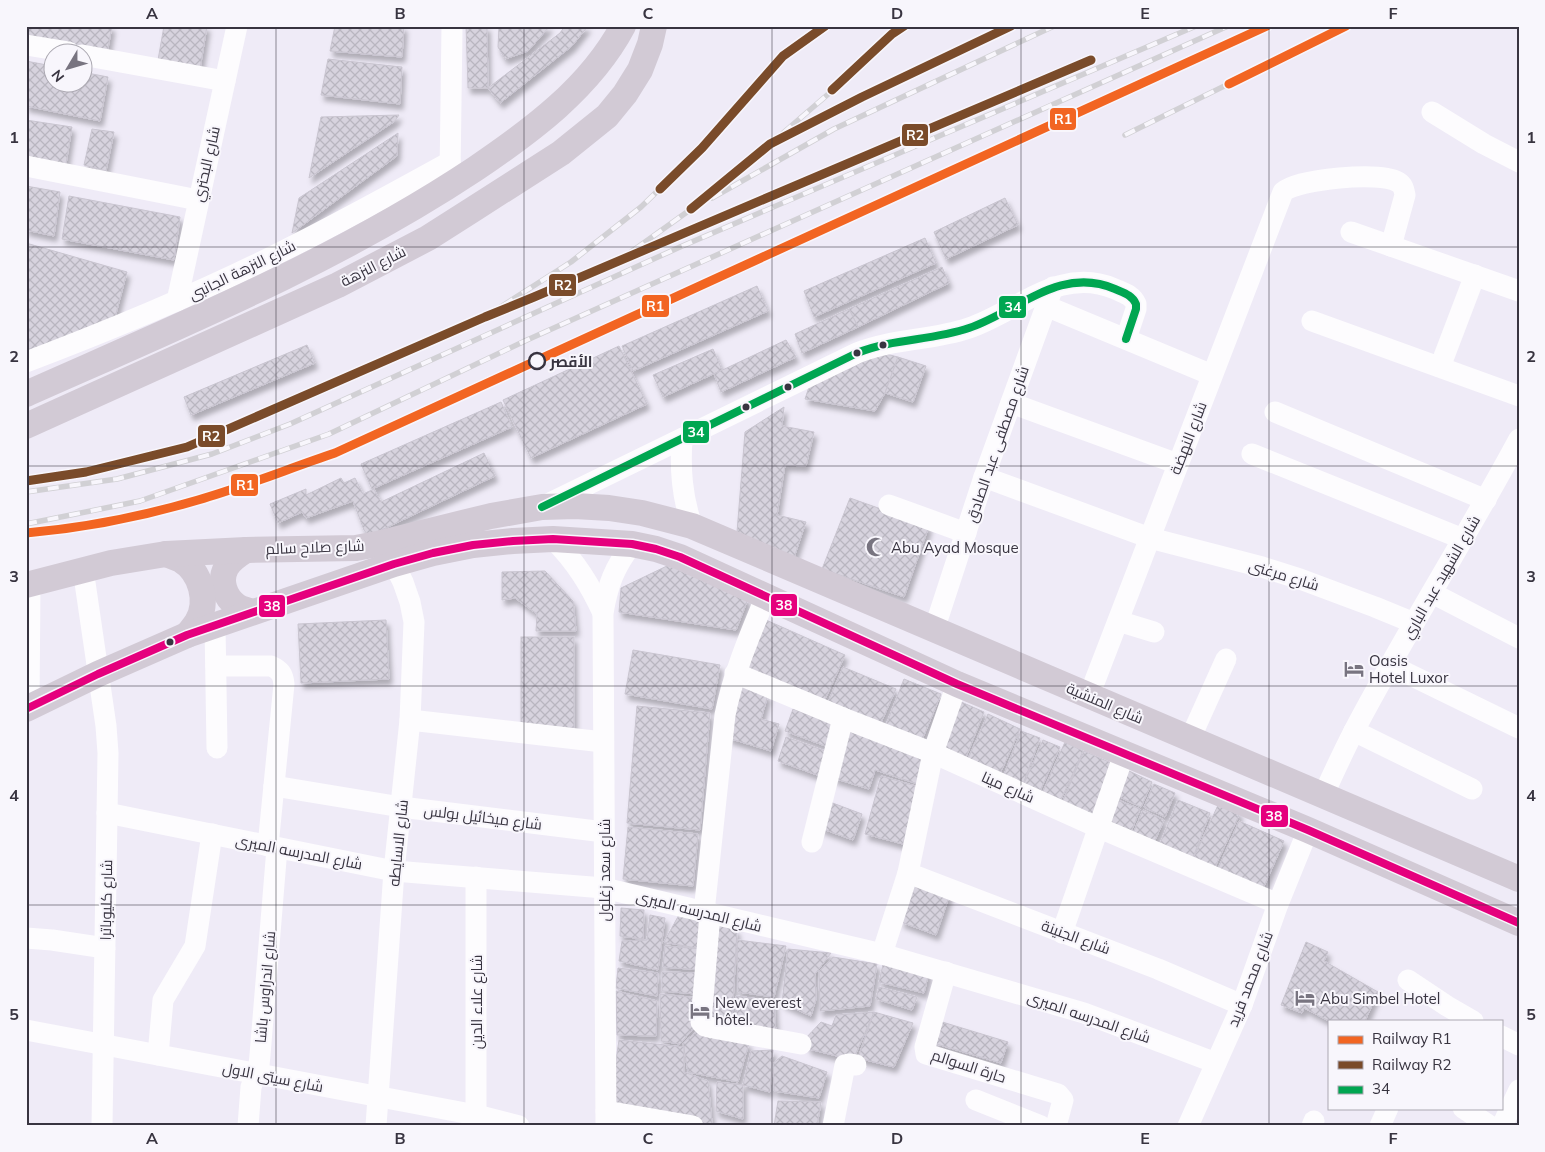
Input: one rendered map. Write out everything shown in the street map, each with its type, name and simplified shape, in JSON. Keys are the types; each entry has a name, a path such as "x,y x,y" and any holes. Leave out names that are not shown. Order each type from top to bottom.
{"main road":[{"name":"شارع النزهة","path":"26,394 278,281 365,235 450,173 536,126 597,66 623,26"},
{"name":"شارع النزهة","path":"26,426 338,285 382,263 472,210 561,153 607,116 625,94 640,70 650,44 654,26"},
{"path":"574,90 607,116"},
{"name":"شارع صلاح سالم","path":"27,584 83,569 166,554 356,548 491,516 542,507 609,508 642,513 692,526"},
{"name":"شارع المنشية","path":"692,526 1519,880"},
{"path":"28,708 98,674 187,635 394,564 433,553 473,545 513,541 554,540 632,544 656,549 680,558 957,684 1308,830 1519,923"},
{"path":"246,550 234,558 225,569 223,583 227,596 237,606 252,612"},
{"path":"166,554 182,561 194,573 201,588 202,605 200,613 197,622 187,635"}],"street":[{"name":"شارع البحتري","path":"176,301 237,26"},
{"path":"450,173 452,26"},
{"path":"26,45 42,48"},
{"path":"92,57 225,81"},
{"path":"1432,112 1484,144 1519,162"},
{"path":"26,166 198,200"},
{"name":"شارع النزهة الجانبى","path":"26,362 93,337 176,301 450,173"},
{"name":"شارع النهضة","path":"1089,696 1280,198 1287,189 1293,187 1355,176 1395,180 1404,188 1405,195 1392,246"},
{"path":"1351,232 1519,291"},
{"path":"1440,367 1475,275"},
{"path":"1049,296 1072,283 1092,283 1112,287 1130,296 1136,304 1126,339"},
{"path":"542,507 857,353 876,345 896,341 933,338 969,328 1003,314 1034,295 1049,296 1126,339 1212,375"},
{"name":"شارع مصطفى عبد الصادق","path":"934,630 984,477 1049,296"},
{"path":"1312,321 1519,396"},
{"path":"1011,403 1178,464"},
{"path":"1275,412 1486,500"},
{"path":"682,439 681,482 692,526"},
{"name":"شارع الشهيد عبد الباري","path":"1322,796 1354,731 1390,665 1486,500 1519,439"},
{"path":"1252,454 1463,540"},
{"name":"شارع مرغنى","path":"984,477 1150,538 1262,567 1300,579 1375,606 1414,623"},
{"path":"889,505 966,533"},
{"name":"شارع سعد زغلول","path":"554,540 583,573 594,593 602,614"},
{"name":"شارع سعد زغلول","path":"606,1118 602,614 608,586 619,561 632,544"},
{"name":"شارع الاسايطه","path":"376,1126 394,871 410,720 414,622 406,588 394,564"},
{"name":"شارع كليوباترا","path":"83,569 106,726 108,753 102,1126"},
{"path":"27,584 28,708"},
{"path":"1432,593 1519,638"},
{"path":"766,596 736,673 725,715 707,913 701,1022 705,1026 713,1028 801,1044"},
{"path":"1118,621 1154,632"},
{"path":"215,626 217,748"},
{"path":"1190,739 1226,659"},
{"path":"1390,665 1519,728"},
{"name":"شارع اندراوس باشا","path":"216,666 271,666 279,669 283,676 284,684 274,786 273,847 260,1055 251,1087 248,1126"},
{"name":"شارع مينا","path":"736,673 843,718 933,752 1097,827 1278,904"},
{"path":"882,954 908,873 933,752 957,684"},
{"path":"812,842 843,718"},
{"path":"410,720 603,742"},
{"path":"1354,731 1472,788"},
{"path":"1062,933 1097,827 1124,754"},
{"name":"شارع ميخائيل بولس","path":"274,786 401,807 604,832"},
{"name":"شارع المدرسه الميرى","path":"107,813 394,871 604,888 882,954 946,972 1084,1013 1216,1063"},
{"name":"شارع محمد فريد","path":"1188,1126 1242,1005 1278,904 1308,830"},
{"path":"158,1055 163,1000 196,946 212,834"},
{"name":"شارع الجنينة","path":"908,873 1158,969 1242,1005"},
{"name":"شارع علاء الدين","path":"476,877 476,1120"},
{"path":"26,938 105,948"},
{"name":"حارة السوالم","path":"946,972 925,1047 926,1054 1058,1094 1063,1100 1056,1126"},
{"path":"1408,980 1446,1006 1471,1020"},
{"name":"شارع سيتى الاول","path":"26,1030 378,1097 476,1120 520,1126"},
{"path":"1502,1036 1519,1045"},
{"path":"833,1126 845,1065 856,1065"},
{"path":"1502,1126 1519,1090"},
{"path":"976,1100 1041,1126"},
{"path":"1380,1126 1387,1110"},
{"path":"1466,1110 1490,1126"},
{"path":"606,1118 693,1126"}],"building":[{"path":"29,26 112,26 107,54 92,51 92,42 42,42 26,39"},
{"path":"164,26 207,26 200,69 158,60"},
{"path":"335,26 404,26 402,57 330,51"},
{"path":"466,26 487,26 488,88 468,88"},
{"path":"499,26 550,26 528,51 505,59 498,47"},
{"path":"565,26 588,26 572,46 500,103 488,88 560,33"},
{"path":"328,59 402,67 400,104 321,95"},
{"path":"26,61 42,64 42,92 92,92 92,74 108,77 100,121 26,106"},
{"path":"399,115 395,121 309,178 321,117"},
{"path":"26,120 72,127 66,164 26,157"},
{"path":"92,129 114,132 106,171 84,165"},
{"path":"398,133 397,156 292,233 299,198"},
{"path":"26,186 60,192 54,236 26,230"},
{"path":"69,196 180,217 174,260 62,239"},
{"path":"1005,198 1018,225 946,259 934,232"},
{"path":"925,238 936,263 814,317 804,291"},
{"path":"26,243 127,272 113,325 26,352"},
{"path":"942,267 949,283 858,327 849,309"},
{"path":"757,286 768,311 633,371 622,346"},
{"path":"849,309 858,327 802,353 795,334"},
{"path":"786,340 796,357 721,392 714,374"},
{"path":"307,345 315,363 191,415 184,397"},
{"path":"619,346 647,404 531,458 503,400"},
{"path":"713,349 722,370 663,397 653,375"},
{"path":"882,353 898,357 885,393 875,411 805,399 809,387"},
{"path":"898,357 926,366 913,402 885,393"},
{"path":"501,402 512,427 372,489 361,464"},
{"path":"784,407 782,426 814,432 806,466 785,465 777,515 806,522 794,558 737,532 745,432"},
{"path":"484,453 495,476 373,534 367,534 364,530 353,501 306,518 302,512 278,523 270,504 306,489 306,495 341,478 344,483 355,478 363,494 374,489 381,502"},
{"name":"Abu Ayad Mosque","path":"850,498 929,526 904,597 822,569"},
{"path":"671,564 748,599 736,630 619,612 621,588"},
{"path":"545,571 573,601 576,631 536,631 537,614 515,598 502,600 502,572"},
{"path":"386,620 389,679 301,683 298,624"},
{"path":"766,620 845,655 823,704 745,669"},
{"path":"521,637 574,637 574,728 521,728"},
{"path":"633,650 720,665 712,709 625,694"},
{"path":"843,667 896,689 880,725 828,702"},
{"path":"904,679 941,694 922,740 886,725"},
{"path":"742,687 768,695 761,719 779,724 771,751 728,738"},
{"path":"959,701 984,712 964,762 939,751"},
{"path":"637,706 710,713 700,830 627,823"},
{"path":"793,709 836,725 828,747 785,731"},
{"path":"988,714 1020,729 999,776 967,761"},
{"path":"848,730 927,754 918,784 875,770 869,789 833,778"},
{"path":"1021,731 1040,738 1023,784 1003,777"},
{"path":"786,737 828,752 820,776 778,761"},
{"path":"1043,740 1060,747 1039,793 1023,786"},
{"path":"1065,742 1083,751 1059,804 1041,796"},
{"path":"1084,751 1116,765 1094,817 1062,803"},
{"path":"1125,769 1152,782 1141,807 1113,794"},
{"path":"881,776 919,787 903,844 865,834"},
{"path":"1154,784 1175,793 1165,817 1144,807"},
{"path":"1113,798 1140,809 1130,835 1103,824"},
{"path":"1178,800 1210,813 1192,860 1159,846"},
{"path":"830,802 862,814 853,840 820,828"},
{"path":"1219,803 1240,813 1214,869 1193,859"},
{"path":"1143,810 1164,820 1153,845 1132,836"},
{"path":"1239,821 1284,841 1262,891 1217,871"},
{"path":"628,827 698,834 693,886 623,879"},
{"path":"914,881 950,894 936,935 901,922"},
{"path":"621,908 644,910 643,939 620,936"},
{"path":"680,913 706,918 705,937 696,948 664,942"},
{"path":"650,915 665,918 658,970 619,961 622,941 647,940"},
{"path":"713,924 737,930 732,1021 706,1016"},
{"path":"737,940 786,946 774,997 738,992"},
{"path":"1306,942 1328,952 1324,961 1378,992 1365,1020 1328,1020 1304,1008 1302,1013 1281,1005"},
{"path":"665,946 702,949 701,970 663,967"},
{"path":"788,949 831,953 815,974 816,999 811,1016 782,1003"},
{"path":"833,957 877,964 870,1006 820,1011 819,971"},
{"path":"884,960 929,972 924,993 879,982"},
{"path":"618,968 658,973 657,996 616,988"},
{"path":"662,972 700,973 696,994 662,991"},
{"path":"879,987 917,997 912,1010 876,999"},
{"path":"616,991 657,1001 656,1036 617,1035"},
{"path":"660,994 699,998 693,1029 680,1044 661,1041"},
{"path":"736,996 774,1001 776,1035 737,1026"},
{"path":"874,1012 913,1023 894,1067 858,1058"},
{"path":"874,1012 853,1060 809,1049 805,1039 821,1022 832,1026 836,1015"},
{"path":"939,1021 1008,1042 1001,1063 933,1043"},
{"path":"697,1031 749,1043 738,1082 688,1072 683,1043"},
{"path":"619,1040 684,1047 684,1072 708,1081 712,1123 707,1126 609,1126 609,1106"},
{"path":"773,1050 770,1092 743,1085 751,1051"},
{"path":"782,1056 827,1072 819,1098 774,1091 773,1063"},
{"path":"717,1082 743,1085 743,1119 716,1111"},
{"path":"778,1101 821,1102 817,1126 774,1126"}],"railway":[{"path":"485,317 571,262 641,207 702,148 783,56 825,26"},
{"path":"783,133 833,90 892,34 904,26"},
{"path":"617,262 687,212 770,144 862,97 1011,26"},
{"path":"712,198 834,129 1054,26"},
{"path":"26,492 117,479 212,454 290,424 680,247 1196,26"},
{"path":"26,524 140,501 329,434 527,340 1228,26"},
{"path":"26,533 91,525 177,506 215,495 335,453 1267,26"},
{"path":"1125,135 1346,26"}],"rail line":[{"name":"R2","path":"660,189 702,148 783,56 825,26"},
{"name":"R2","path":"832,90 892,34 904,26"},
{"name":"R2","path":"691,209 770,144 862,97 1011,26"},
{"name":"R1","path":"26,533 91,525 177,506 215,495 335,453 1267,26"},
{"name":"R1","path":"1229,84 1346,26"},
{"name":"R2","path":"26,481 86,472 187,447 485,317 1091,60"}],"transit line":[{"name":"34","path":"542,507 857,353 871,348 969,328 1057,287 1076,283 1095,283 1130,296 1136,304 1136,309 1126,339"},
{"name":"38","path":"26,709 98,674 187,635 394,564 433,553 473,545 553,539 632,544 680,557 957,684 1308,830 1519,923"}],"place":[{"name":"الأقصر","path":"537,361"},
{"name":"Abu Ayad Mosque","path":"876,547"},
{"name":"Oasis Hotel Luxor","path":"1354,669"},
{"name":"Abu Simbel Hotel","path":"1305,998"},
{"name":"New everest hôtel.","path":"700,1011"}]}
